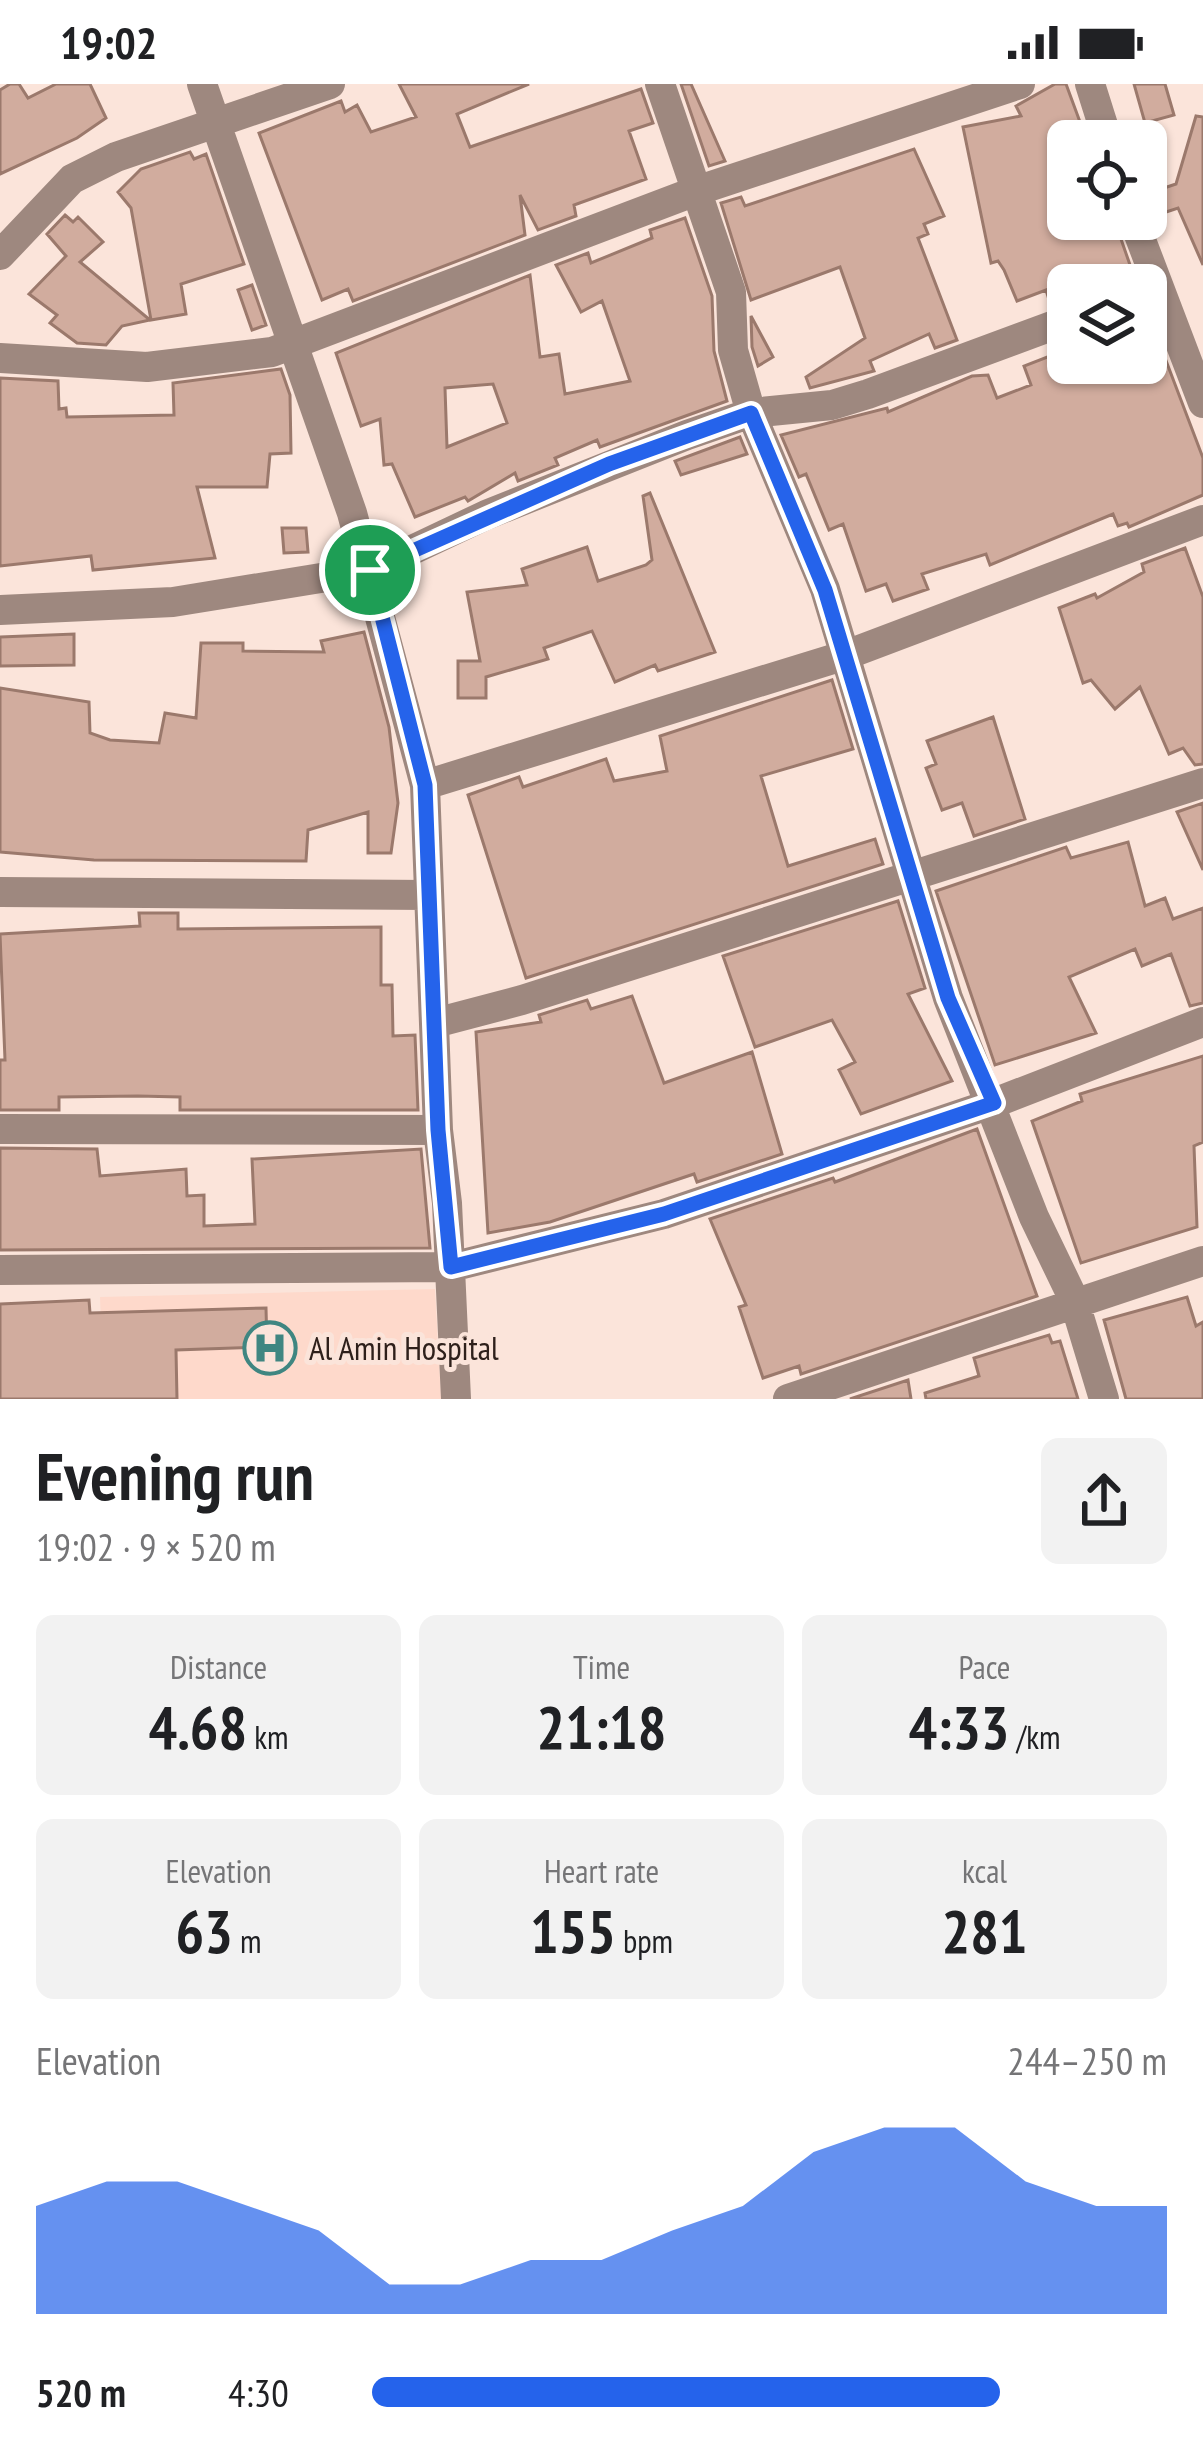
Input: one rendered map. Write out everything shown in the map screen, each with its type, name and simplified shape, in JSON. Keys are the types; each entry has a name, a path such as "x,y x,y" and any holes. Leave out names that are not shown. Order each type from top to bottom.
{"street":[{"path":"202,84 370,570 425,785 438,1130 451,1267 456,1399"},
{"path":"0,255 72,179 116,158 330,84"},
{"path":"660,84 731,292 734,350 751,413 775,459 846,655 948,998 994,1103 1034,1216 1074,1300 1104,1399"},
{"path":"0,358 147,367 224,361 295,344 696,191 1020,84"},
{"path":"1090,84 1101,120"},
{"path":"1167,324 1203,403"},
{"path":"0,610 173,602 370,570 609,464 751,413 832,405 1047,328"},
{"path":"425,785 846,655 1203,520"},
{"path":"435,1023 913,878 1203,783"},
{"path":"0,892 428,895"},
{"path":"0,1270 451,1267 664,1214 994,1103 1203,1022"},
{"path":"0,1129 438,1130"},
{"path":"788,1399 1074,1300 1203,1261"}],"shaded area":[{"name":"Al Amin Hospital","path":"435,1289 441,1399 104,1399 100,1297"}],"building":[{"path":"19,84 28,98 56,84 90,84 106,118 77,138 0,174 0,90"},
{"path":"399,84 529,84 457,114 470,147 641,89 653,123 629,131 646,179 574,205 576,216 538,230 520,195 525,235 353,301 348,289 322,300 259,133 341,101 345,112 357,105 371,132 416,117"},
{"path":"681,84 691,84 725,161 709,166"},
{"path":"1055,84 1066,84 1079,120 1047,120 1047,240 1121,240 1130,264 1047,264 1047,293 1017,301 998,261 991,263 963,127 1021,116 1016,106"},
{"path":"1134,84 1165,84 1174,115 1144,120"},
{"path":"1196,116 1203,117 1203,265 1178,208 1167,212 1167,187 1176,184"},
{"path":"914,149 944,216 924,224 928,234 918,238 957,340 935,348 929,334 870,361 874,371 810,388 806,377 865,338 840,267 751,300 721,203 741,197 745,206"},
{"path":"190,152 194,159 206,154 244,264 181,284 186,314 151,320 131,208 118,192 141,169"},
{"path":"65,215 73,222 78,217 103,242 80,262 150,320 122,326 106,345 77,343 50,323 57,315 29,294 66,256 47,234"},
{"path":"685,218 712,296 714,351 727,401 600,447 597,440 555,458 558,465 518,481 515,473 468,501 465,497 415,517 392,464 384,465 380,419 361,426 336,353 530,275 540,357 559,354 565,394 630,381 602,301 581,312 556,265 588,253 591,263 652,238 650,230","holes":["493,384 507,423 447,447 445,388"]},
{"path":"252,285 266,325 252,330 238,290"},
{"path":"751,316 773,357 758,366 752,347"},
{"path":"1047,357 1047,384 1167,384 1167,363 1203,458 1203,495 1129,527 1127,523 1118,526 1113,514 990,565 986,554 922,574 928,589 893,601 886,584 866,591 843,524 829,530 806,474 799,477 781,435 887,408 888,412 972,376 988,375 997,398 1031,385 1024,366"},
{"path":"281,369 290,395 291,453 270,454 267,487 197,487 215,558 93,570 91,556 0,566 0,378 58,381 59,409 66,408 67,417 174,415 173,383"},
{"path":"740,437 747,454 681,475 675,461"},
{"path":"650,493 715,652 658,671 655,665 615,682 592,631 544,648 548,659 486,677 486,698 458,698 458,661 480,661 467,592 527,585 522,569 587,547 598,581 646,565 652,560 643,496"},
{"path":"282,528 306,528 308,552 284,553"},
{"path":"1185,548 1203,597 1203,764 1195,765 1183,748 1169,754 1140,687 1115,709 1091,680 1083,683 1059,608 1095,594 1097,598 1144,572 1142,564"},
{"path":"364,632 389,727 398,803 391,853 368,853 368,812 308,830 306,861 94,860 0,852 0,688 89,702 90,733 110,740 159,743 165,713 196,718 201,643 243,643 243,651 324,652 321,641"},
{"path":"74,634 74,665 0,666 0,637"},
{"path":"832,680 853,749 761,776 788,866 875,839 883,864 526,978 468,795 519,777 523,787 606,759 614,781 667,771 660,736"},
{"path":"993,717 1025,819 974,836 962,803 942,810 926,768 936,764 927,741"},
{"path":"1203,803 1203,870 1177,812"},
{"path":"1128,842 1145,906 1165,898 1173,919 1203,908 1203,1003 1190,1006 1171,954 1142,966 1135,949 1069,977 1096,1033 995,1065 936,891 1066,847 1071,858"},
{"path":"898,901 925,988 908,994 952,1081 861,1114 839,1070 855,1062 832,1020 755,1047 723,956"},
{"path":"139,913 178,913 178,929 381,927 381,985 392,985 393,1036 415,1035 418,1110 180,1110 180,1097 138,1096 59,1097 59,1110 0,1110 0,1060 5,1060 0,934 140,926"},
{"path":"632,996 664,1083 752,1052 782,1154 697,1182 694,1174 550,1222 488,1233 476,1032 541,1022 539,1015 587,1000 591,1009"},
{"path":"1203,1056 1203,1142 1194,1146 1197,1227 1081,1263 1032,1121 1082,1101 1080,1094"},
{"path":"977,1129 1037,1296 801,1374 799,1366 763,1378 739,1307 746,1305 710,1219 833,1178 835,1182"},
{"path":"0,1148 97,1149 100,1176 186,1169 187,1196 204,1195 204,1226 255,1224 252,1159 421,1149 430,1248 0,1250"},
{"path":"1187,1297 1196,1326 1203,1322 1203,1399 1126,1399 1104,1320"},
{"path":"89,1300 90,1313 266,1308 267,1347 176,1350 177,1399 0,1399 0,1304"},
{"path":"1049,1335 1052,1343 1060,1341 1078,1399 926,1399 925,1393 979,1376 974,1358"},
{"path":"908,1380 911,1399 850,1399"}],"place":[{"name":"Al Amin Hospital","path":"270,1348"}],"route":[{"path":"751,413 775,459 825,590 948,998 994,1103 664,1214 557,1245 451,1267 438,1130 425,785 370,570 486,514 751,413"}]}
